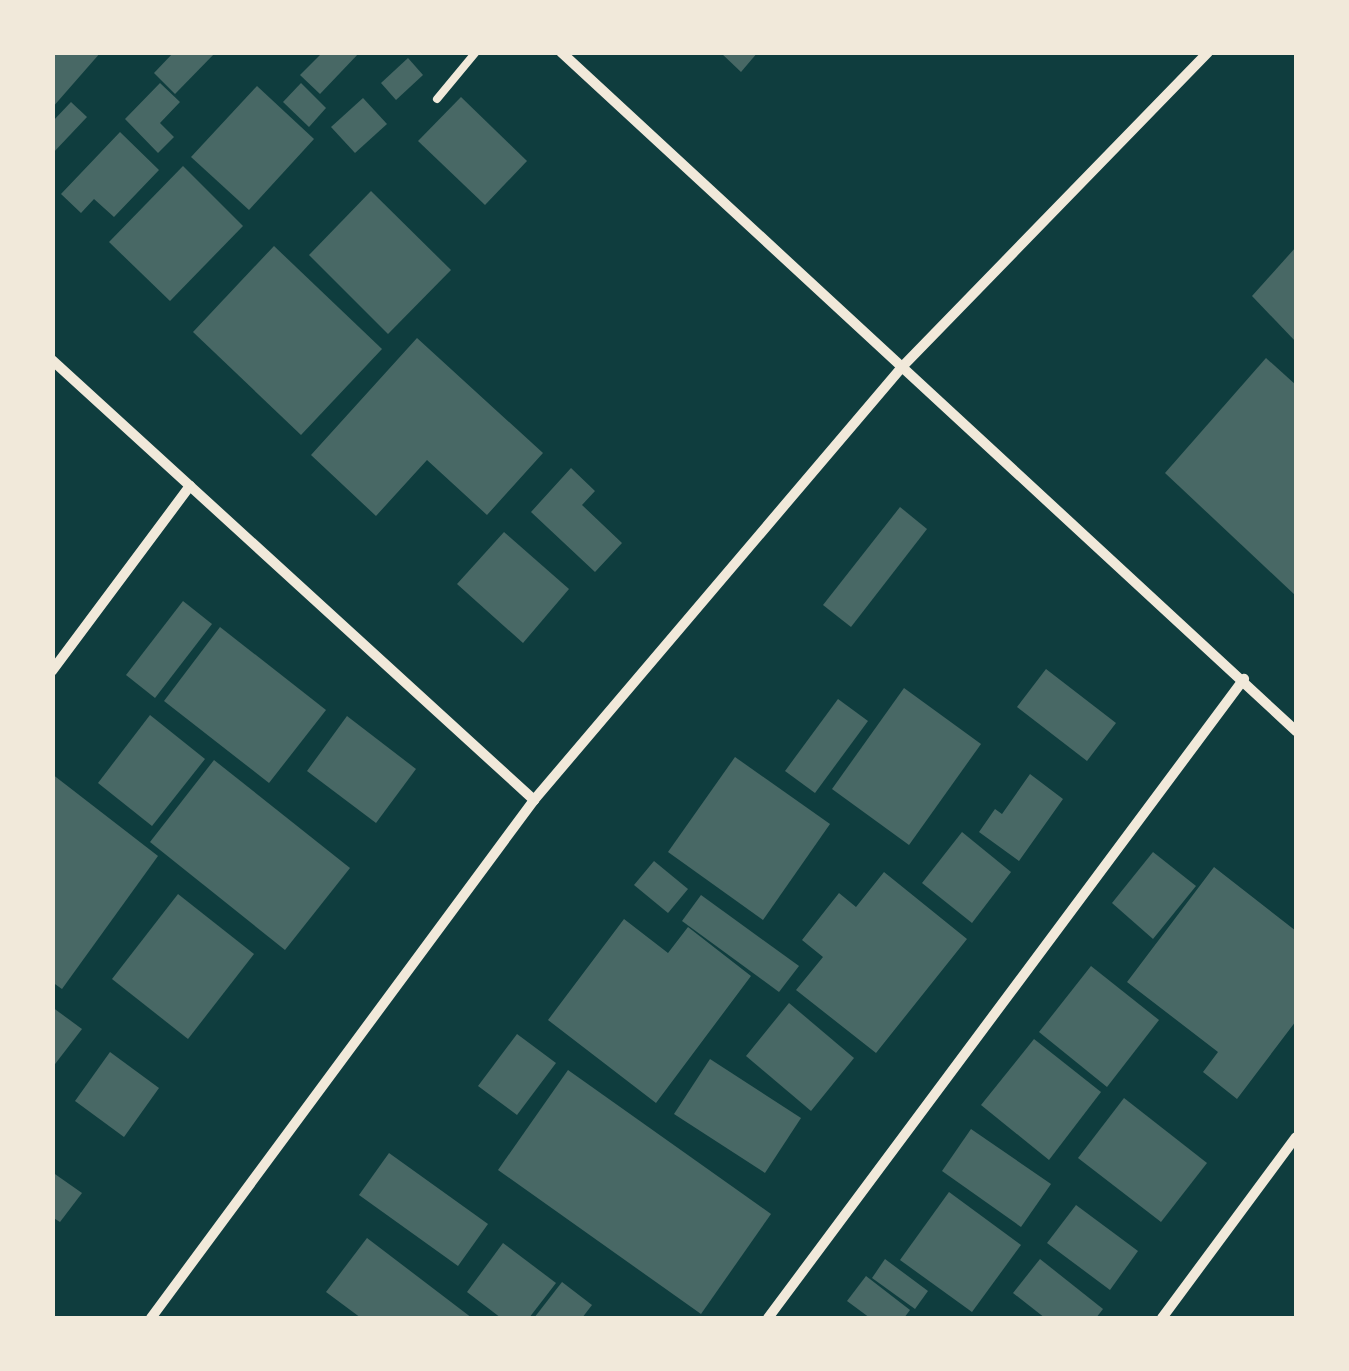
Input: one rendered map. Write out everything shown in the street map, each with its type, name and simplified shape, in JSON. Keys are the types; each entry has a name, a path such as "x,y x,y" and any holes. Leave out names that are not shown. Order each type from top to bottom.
{"street":[{"path":"561,52 1296,731"},
{"path":"151,1318 534,800 902,368 1208,52"},
{"path":"52,360 534,800"},
{"path":"52,672 190,486"},
{"path":"768,1318 1244,679"},
{"path":"1162,1318 1296,1136"}],"lane":[{"path":"437,99 476,52"}],"building":[{"path":"52,52 101,52 52,108"},
{"path":"174,52 216,52 175,94 154,73"},
{"path":"323,52 360,52 320,94 300,75"},
{"path":"720,52 758,52 741,72"},
{"path":"408,58 423,75 396,100 381,83"},
{"path":"160,83 180,102 160,123 174,137 158,153 125,119"},
{"path":"301,83 326,108 309,127 283,102"},
{"path":"257,86 314,139 249,210 191,157"},
{"path":"461,97 527,161 485,205 418,141"},
{"path":"363,98 387,124 355,153 331,127"},
{"path":"71,102 87,117 52,154 52,122"},
{"path":"120,132 159,170 114,217 94,199 81,213 61,194"},
{"path":"183,166 243,226 170,301 109,242"},
{"path":"371,191 451,270 388,334 309,255"},
{"path":"274,246 382,349 301,435 193,332"},
{"path":"1296,247 1296,342 1252,296"},
{"path":"417,338 543,453 487,515 427,460 376,516 311,455"},
{"path":"1266,358 1296,385 1296,596 1165,473"},
{"path":"571,468 595,491 582,505 622,543 595,572 531,512"},
{"path":"900,507 927,529 851,627 823,605"},
{"path":"504,532 569,589 523,643 457,584"},
{"path":"183,601 212,624 155,698 126,675"},
{"path":"220,627 326,710 269,783 164,701"},
{"path":"1046,669 1116,723 1087,761 1017,707"},
{"path":"904,688 981,744 909,845 832,789"},
{"path":"838,699 868,721 815,793 785,771"},
{"path":"150,715 205,759 152,826 98,783"},
{"path":"347,716 416,769 376,823 307,771"},
{"path":"735,757 830,824 763,920 668,852"},
{"path":"214,760 350,868 285,950 150,842"},
{"path":"52,774 158,856 62,989 52,982"},
{"path":"1030,774 1063,799 1019,861 979,832 995,809 1002,814"},
{"path":"962,832 1011,872 972,923 922,883"},
{"path":"1153,852 1196,886 1153,939 1112,903"},
{"path":"654,861 688,889 668,913 634,885"},
{"path":"1214,867 1296,931 1296,1021 1237,1099 1203,1072 1218,1052 1127,982"},
{"path":"884,872 967,939 876,1053 796,990 823,957 802,940 839,893 856,907"},
{"path":"178,894 254,954 188,1039 112,979"},
{"path":"701,895 799,966 779,992 682,921"},
{"path":"624,919 668,953 688,927 751,976 656,1103 548,1020"},
{"path":"1091,966 1159,1020 1107,1087 1039,1032"},
{"path":"789,1003 854,1058 811,1111 746,1056"},
{"path":"52,1007 82,1029 52,1068"},
{"path":"517,1034 556,1063 517,1115 478,1086"},
{"path":"1034,1039 1101,1092 1049,1160 981,1105"},
{"path":"110,1052 159,1088 124,1137 75,1101"},
{"path":"710,1059 801,1118 765,1173 674,1114"},
{"path":"568,1070 771,1214 701,1314 498,1170"},
{"path":"1124,1098 1207,1163 1161,1222 1078,1158"},
{"path":"971,1129 1051,1184 1021,1227 942,1171"},
{"path":"389,1153 488,1224 458,1266 359,1195"},
{"path":"52,1172 82,1193 60,1222 52,1217"},
{"path":"949,1192 1021,1245 972,1312 900,1260"},
{"path":"1076,1205 1138,1251 1110,1290 1047,1243"},
{"path":"367,1238 472,1318 361,1318 326,1292"},
{"path":"503,1243 556,1283 529,1318 501,1318 467,1292"},
{"path":"885,1259 928,1291 915,1309 872,1278"},
{"path":"1040,1259 1103,1309 1096,1318 1045,1318 1013,1293"},
{"path":"866,1276 910,1310 904,1318 870,1318 847,1301"},
{"path":"562,1282 592,1305 582,1318 534,1318"}]}
